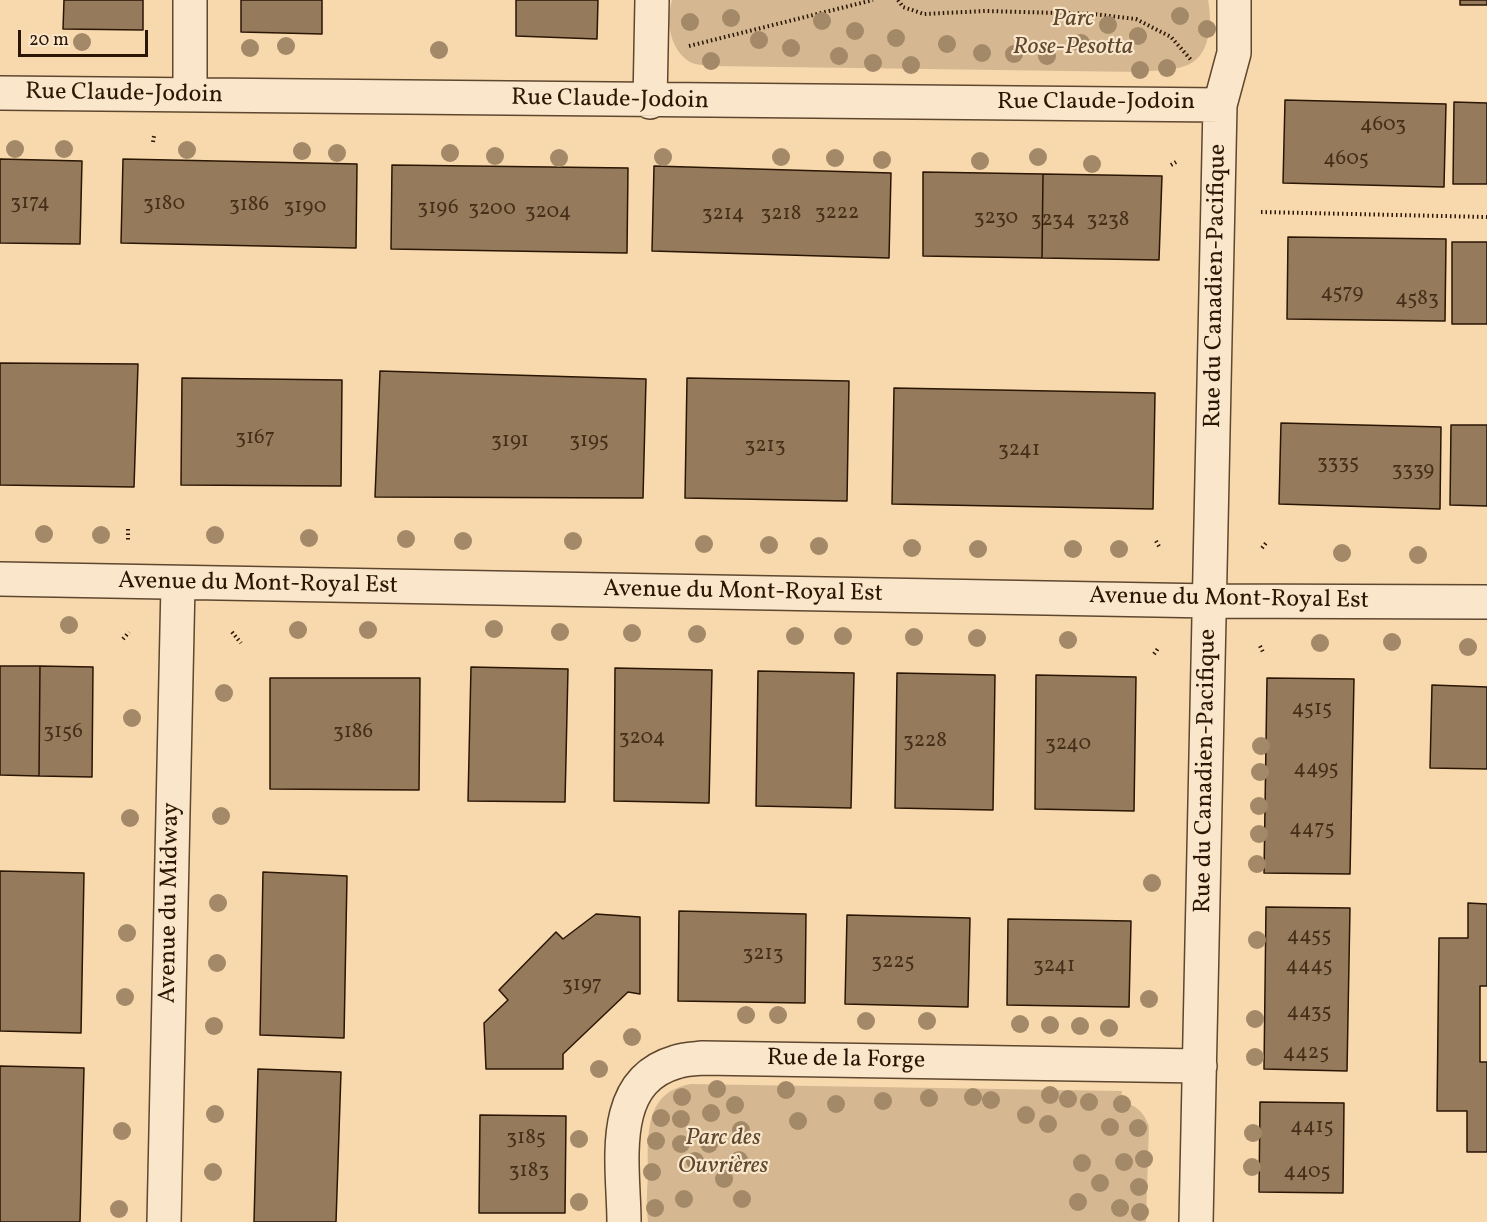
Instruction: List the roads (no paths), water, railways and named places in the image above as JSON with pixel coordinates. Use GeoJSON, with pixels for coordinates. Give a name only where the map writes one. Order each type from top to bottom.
{"type":"FeatureCollection","features":[{"type":"Feature","properties":{"kind":"street"},"geometry":{"type":"LineString","coordinates":[[190,0],[190,94]]}},
{"type":"Feature","properties":{"kind":"street"},"geometry":{"type":"LineString","coordinates":[[650,102],[652,0]]}},
{"type":"Feature","properties":{"kind":"street","name":"Rue du Canadien-Pacifique"},"geometry":{"type":"LineString","coordinates":[[1196,1222],[1220,105],[1234,53],[1234,0]]}},
{"type":"Feature","properties":{"kind":"street","name":"Rue Claude-Jodoin"},"geometry":{"type":"LineString","coordinates":[[0,93],[650,102],[1220,105]]}},
{"type":"Feature","properties":{"kind":"street","name":"Avenue du Mont-Royal Est"},"geometry":{"type":"LineString","coordinates":[[0,579],[1211,601],[1487,602]]}},
{"type":"Feature","properties":{"kind":"street","name":"Avenue du Midway"},"geometry":{"type":"LineString","coordinates":[[164,1222],[177,584]]}},
{"type":"Feature","properties":{"kind":"street","name":"Rue de la Forge"},"geometry":{"type":"LineString","coordinates":[[624,1222],[623,1119],[633,1093],[650,1077],[675,1062],[703,1058],[1200,1066]]}},
{"type":"Feature","properties":{"kind":"park label","name":"Parc Rose-Pesotta"},"geometry":{"type":"Point","coordinates":[1073,35]}},
{"type":"Feature","properties":{"kind":"park label","name":"Parc des Ouvrières"},"geometry":{"type":"Point","coordinates":[723,1154]}}]}
